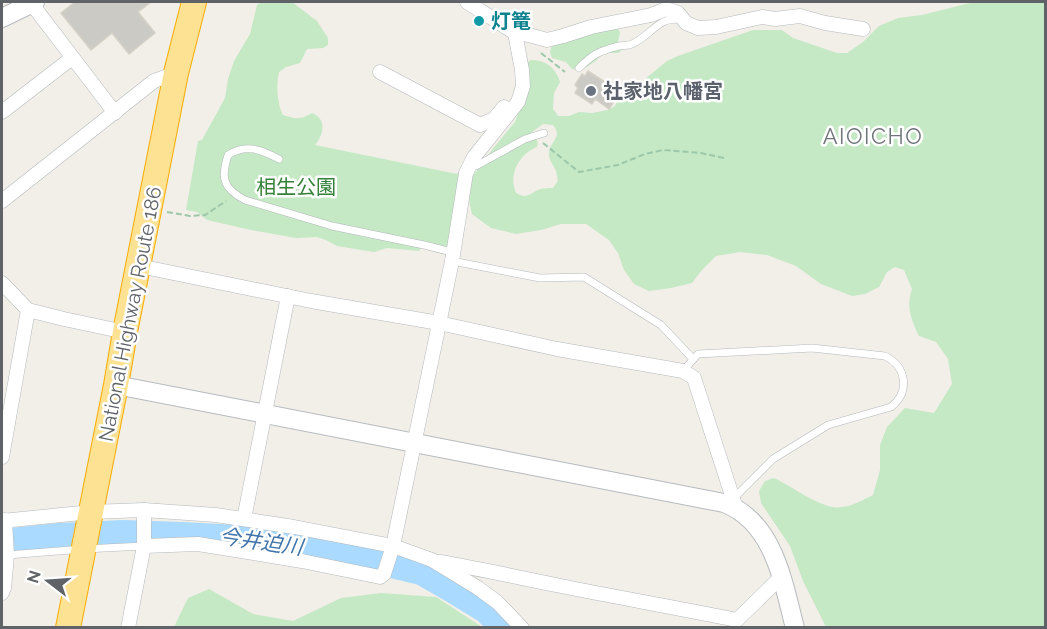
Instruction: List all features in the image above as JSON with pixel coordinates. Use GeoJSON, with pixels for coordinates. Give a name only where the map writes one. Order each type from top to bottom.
{"type":"FeatureCollection","features":[{"type":"Feature","properties":{"kind":"highway","name":"National Highway Route 186"},"geometry":{"type":"LineString","coordinates":[[68,627],[176,73],[194,2]]}},
{"type":"Feature","properties":{"kind":"street"},"geometry":{"type":"LineString","coordinates":[[2,18],[33,2],[115,113]]}},
{"type":"Feature","properties":{"kind":"street"},"geometry":{"type":"LineString","coordinates":[[467,2],[515,33],[548,40],[591,27],[651,15],[666,9],[678,13],[686,22],[698,28],[716,27],[762,17],[775,19],[800,16],[825,23],[863,29]]}},
{"type":"Feature","properties":{"kind":"street"},"geometry":{"type":"LineString","coordinates":[[144,544],[198,544],[302,561],[380,577],[384,574],[392,550],[439,323],[466,172],[474,158],[518,102],[522,86],[522,70],[515,33]]}},
{"type":"Feature","properties":{"kind":"street"},"geometry":{"type":"LineString","coordinates":[[2,112],[72,57]]}},
{"type":"Feature","properties":{"kind":"street"},"geometry":{"type":"LineString","coordinates":[[380,72],[480,125],[494,119],[498,114],[512,95],[522,70]]}},
{"type":"Feature","properties":{"kind":"street"},"geometry":{"type":"LineString","coordinates":[[2,201],[154,81],[176,73]]}},
{"type":"Feature","properties":{"kind":"street"},"geometry":{"type":"LineString","coordinates":[[139,266],[439,323],[557,349],[683,371],[693,378],[734,503],[766,539],[772,552],[795,627]]}},
{"type":"Feature","properties":{"kind":"street"},"geometry":{"type":"LineString","coordinates":[[2,284],[28,310],[126,332]]}},
{"type":"Feature","properties":{"kind":"street"},"geometry":{"type":"LineString","coordinates":[[244,519],[288,296]]}},
{"type":"Feature","properties":{"kind":"street"},"geometry":{"type":"LineString","coordinates":[[2,457],[28,310]]}},
{"type":"Feature","properties":{"kind":"street"},"geometry":{"type":"LineString","coordinates":[[116,385],[724,503],[734,503]]}},
{"type":"Feature","properties":{"kind":"street"},"geometry":{"type":"LineString","coordinates":[[2,593],[5,554],[4,522],[87,532],[144,515],[216,515],[329,533],[432,560],[500,572],[734,624],[781,577]]}},
{"type":"Feature","properties":{"kind":"street"},"geometry":{"type":"LineString","coordinates":[[128,627],[144,544],[144,515]]}},
{"type":"Feature","properties":{"kind":"street"},"geometry":{"type":"LineString","coordinates":[[432,560],[497,602],[522,627]]}},
{"type":"Feature","properties":{"kind":"lane"},"geometry":{"type":"LineString","coordinates":[[579,69],[589,58],[601,51],[630,45],[662,22],[683,19]]}},
{"type":"Feature","properties":{"kind":"lane"},"geometry":{"type":"LineString","coordinates":[[469,166],[476,166],[525,139],[544,133]]}},
{"type":"Feature","properties":{"kind":"lane"},"geometry":{"type":"LineString","coordinates":[[279,159],[244,148],[236,150],[228,155],[223,175],[225,182],[235,195],[245,200],[332,226],[424,245],[452,256],[540,278],[584,277],[661,325],[693,359]]}},
{"type":"Feature","properties":{"kind":"lane"},"geometry":{"type":"LineString","coordinates":[[683,371],[698,354],[812,348],[885,356],[892,360],[902,372],[904,384],[902,393],[891,407],[828,425],[773,459],[734,503]]}},
{"type":"Feature","properties":{"kind":"lane"},"geometry":{"type":"LineString","coordinates":[[5,554],[87,532],[144,544]]}},
{"type":"Feature","properties":{"kind":"path"},"geometry":{"type":"LineString","coordinates":[[544,133],[541,142],[579,172],[618,165],[645,154],[663,150],[700,153],[724,158]]}},
{"type":"Feature","properties":{"kind":"path"},"geometry":{"type":"LineString","coordinates":[[162,211],[190,216],[205,215],[235,195]]}},
{"type":"Feature","properties":{"kind":"green space","name":"相生公園"},"geometry":{"type":"Polygon","coordinates":[[[261,2],[292,2],[317,21],[328,38],[328,45],[323,48],[307,49],[300,63],[286,67],[279,72],[278,77],[278,100],[283,115],[298,118],[312,113],[320,119],[322,132],[315,145],[457,174],[459,172],[446,255],[421,248],[419,251],[387,248],[374,252],[337,246],[317,237],[296,238],[207,220],[197,212],[186,210],[198,141],[202,140],[225,98],[234,61],[250,34],[257,5],[261,2]]]}},
{"type":"Feature","properties":{"kind":"green space"},"geometry":{"type":"Polygon","coordinates":[[[974,2],[1045,2],[1045,627],[826,627],[803,581],[790,546],[761,503],[759,491],[765,481],[774,478],[817,502],[834,507],[850,505],[873,495],[880,470],[880,445],[887,427],[905,408],[934,413],[952,384],[948,359],[936,342],[919,336],[910,313],[912,289],[904,270],[895,267],[887,272],[879,287],[865,294],[852,296],[821,284],[796,266],[767,255],[740,252],[716,256],[692,283],[649,291],[634,284],[609,240],[586,224],[561,224],[516,234],[491,228],[472,214],[469,200],[472,177],[515,122],[527,89],[527,66],[531,60],[546,63],[556,73],[560,82],[554,93],[553,109],[558,116],[569,116],[579,112],[592,113],[608,110],[615,106],[620,95],[667,61],[753,30],[782,30],[793,38],[837,53],[847,53],[863,42],[879,26],[898,18],[922,15],[974,2]],[[543,124],[532,132],[531,134],[537,141],[537,147],[520,160],[514,172],[516,193],[529,195],[540,189],[553,188],[558,181],[549,155],[557,136],[553,125],[543,124]]]}},
{"type":"Feature","properties":{"kind":"green space"},"geometry":{"type":"Polygon","coordinates":[[[613,26],[620,32],[618,42],[622,48],[618,53],[611,53],[606,47],[602,47],[599,49],[600,55],[597,60],[582,70],[572,69],[566,62],[552,58],[550,52],[552,45],[613,26]]]}},
{"type":"Feature","properties":{"kind":"green space"},"geometry":{"type":"Polygon","coordinates":[[[209,589],[253,614],[293,621],[341,598],[381,593],[436,597],[482,627],[174,627],[188,598],[209,589]]]}},
{"type":"Feature","properties":{"kind":"building"},"geometry":{"type":"Polygon","coordinates":[[[75,2],[151,2],[138,12],[155,33],[129,54],[112,33],[91,50],[61,13],[75,2]]]}},
{"type":"Feature","properties":{"kind":"building","name":"社家地八幡宮"},"geometry":{"type":"Polygon","coordinates":[[[588,71],[608,84],[604,89],[616,98],[609,109],[595,99],[592,104],[575,93],[578,88],[575,85],[582,74],[585,76],[588,71]]]}},
{"type":"Feature","properties":{"kind":"waterway","name":"今井迫川"},"geometry":{"type":"LineString","coordinates":[[2,541],[123,532],[238,537],[324,550],[421,573],[485,611],[502,628]]}},
{"type":"Feature","properties":{"kind":"place","name":"灯篭"},"geometry":{"type":"Point","coordinates":[479,21]}},
{"type":"Feature","properties":{"kind":"place","name":"社家地八幡宮"},"geometry":{"type":"Point","coordinates":[591,91]}},
{"type":"Feature","properties":{"kind":"district","name":"AIOICHO"},"geometry":{"type":"Point","coordinates":[873,136]}}]}
